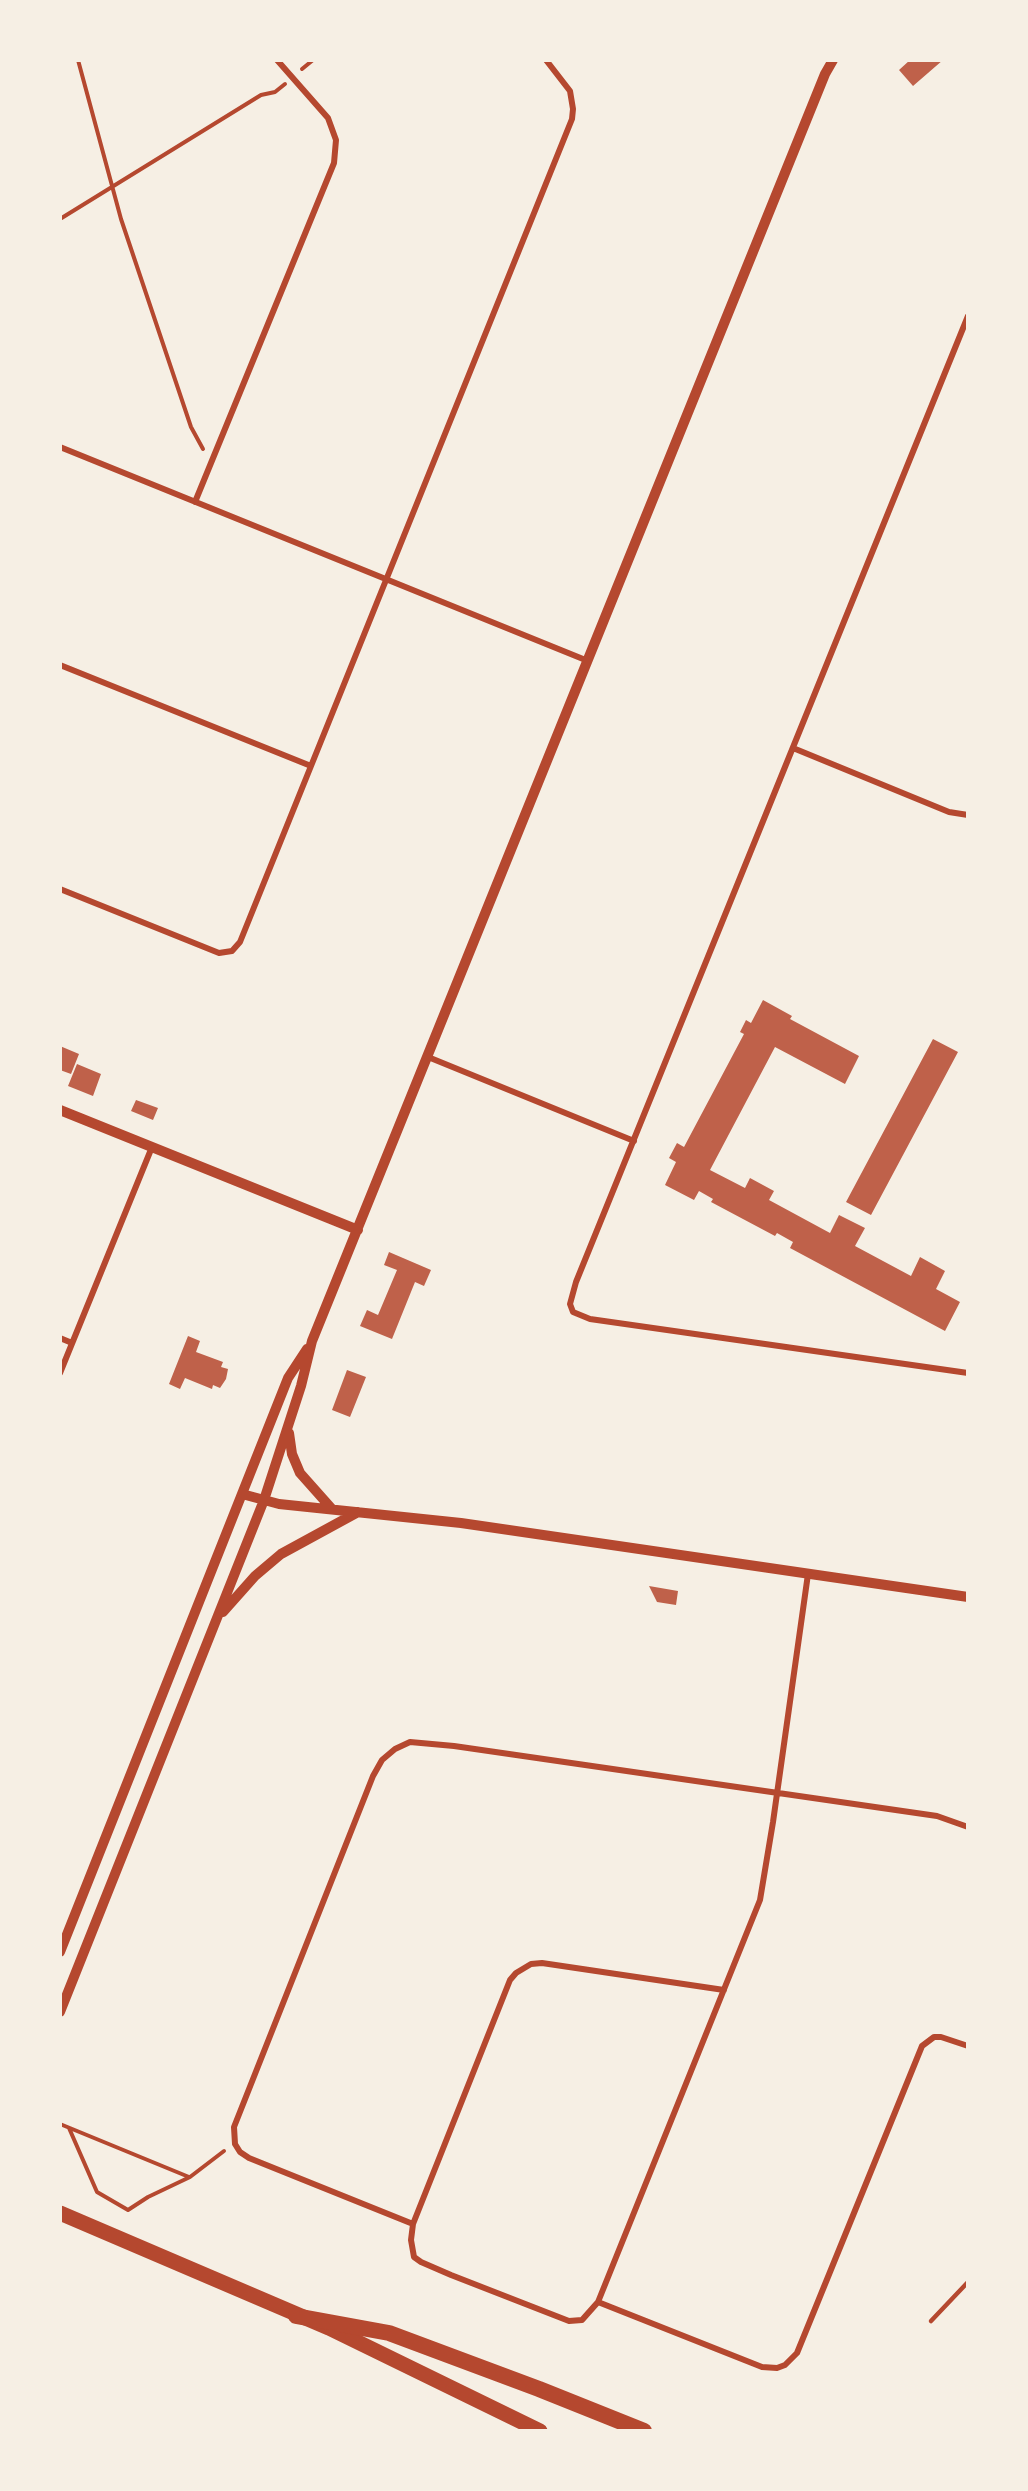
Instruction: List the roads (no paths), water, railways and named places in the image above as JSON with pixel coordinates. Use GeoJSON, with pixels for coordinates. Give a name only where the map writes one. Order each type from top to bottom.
{"type":"FeatureCollection","features":[{"type":"Feature","properties":{"kind":"highway"},"geometry":{"type":"LineString","coordinates":[[60,2213],[296,2316],[329,2328],[540,2431]]}},
{"type":"Feature","properties":{"kind":"highway"},"geometry":{"type":"LineString","coordinates":[[296,2316],[389,2333],[539,2388],[644,2431]]}},
{"type":"Feature","properties":{"kind":"street"},"geometry":{"type":"LineString","coordinates":[[195,502],[334,163],[336,140],[333,128],[320,109],[278,60]]}},
{"type":"Feature","properties":{"kind":"street"},"geometry":{"type":"LineString","coordinates":[[60,889],[219,953],[232,951],[240,942],[572,119],[570,91],[546,60]]}},
{"type":"Feature","properties":{"kind":"street"},"geometry":{"type":"LineString","coordinates":[[60,2012],[264,1500],[290,1421],[312,1341],[825,74],[833,60]]}},
{"type":"Feature","properties":{"kind":"street"},"geometry":{"type":"LineString","coordinates":[[968,316],[576,1282],[570,1304],[573,1312],[590,1319],[968,1373]]}},
{"type":"Feature","properties":{"kind":"street"},"geometry":{"type":"LineString","coordinates":[[60,447],[589,661]]}},
{"type":"Feature","properties":{"kind":"street"},"geometry":{"type":"LineString","coordinates":[[60,665],[310,766]]}},
{"type":"Feature","properties":{"kind":"street"},"geometry":{"type":"LineString","coordinates":[[793,748],[949,812],[968,815]]}},
{"type":"Feature","properties":{"kind":"street"},"geometry":{"type":"LineString","coordinates":[[428,1057],[634,1141]]}},
{"type":"Feature","properties":{"kind":"street"},"geometry":{"type":"LineString","coordinates":[[60,1110],[358,1230]]}},
{"type":"Feature","properties":{"kind":"street"},"geometry":{"type":"LineString","coordinates":[[60,1373],[152,1147]]}},
{"type":"Feature","properties":{"kind":"street"},"geometry":{"type":"LineString","coordinates":[[60,1338],[72,1343]]}},
{"type":"Feature","properties":{"kind":"street"},"geometry":{"type":"LineString","coordinates":[[60,1952],[288,1378],[312,1341]]}},
{"type":"Feature","properties":{"kind":"street"},"geometry":{"type":"LineString","coordinates":[[290,1421],[289,1443],[295,1462],[306,1481],[332,1509]]}},
{"type":"Feature","properties":{"kind":"street"},"geometry":{"type":"LineString","coordinates":[[242,1494],[279,1504],[461,1523],[968,1598]]}},
{"type":"Feature","properties":{"kind":"street"},"geometry":{"type":"LineString","coordinates":[[216,1622],[238,1593],[267,1565],[304,1540],[359,1512]]}},
{"type":"Feature","properties":{"kind":"street"},"geometry":{"type":"LineString","coordinates":[[724,1990],[542,1963],[531,1964],[516,1973],[510,1980],[413,2224],[411,2240],[414,2257],[441,2271],[569,2321],[582,2320],[598,2302],[724,1990],[759,1900],[808,1574]]}},
{"type":"Feature","properties":{"kind":"street"},"geometry":{"type":"LineString","coordinates":[[413,2224],[249,2158],[240,2152],[235,2144],[234,2127],[373,1776],[382,1760],[394,1749],[410,1742],[423,1742],[777,1792],[820,1801],[937,1816],[968,1827]]}},
{"type":"Feature","properties":{"kind":"street"},"geometry":{"type":"LineString","coordinates":[[598,2302],[762,2367],[777,2368],[785,2365],[796,2353],[922,2046],[934,2037],[968,2046]]}},
{"type":"Feature","properties":{"kind":"lane"},"geometry":{"type":"LineString","coordinates":[[931,2321],[968,2282]]}}]}
